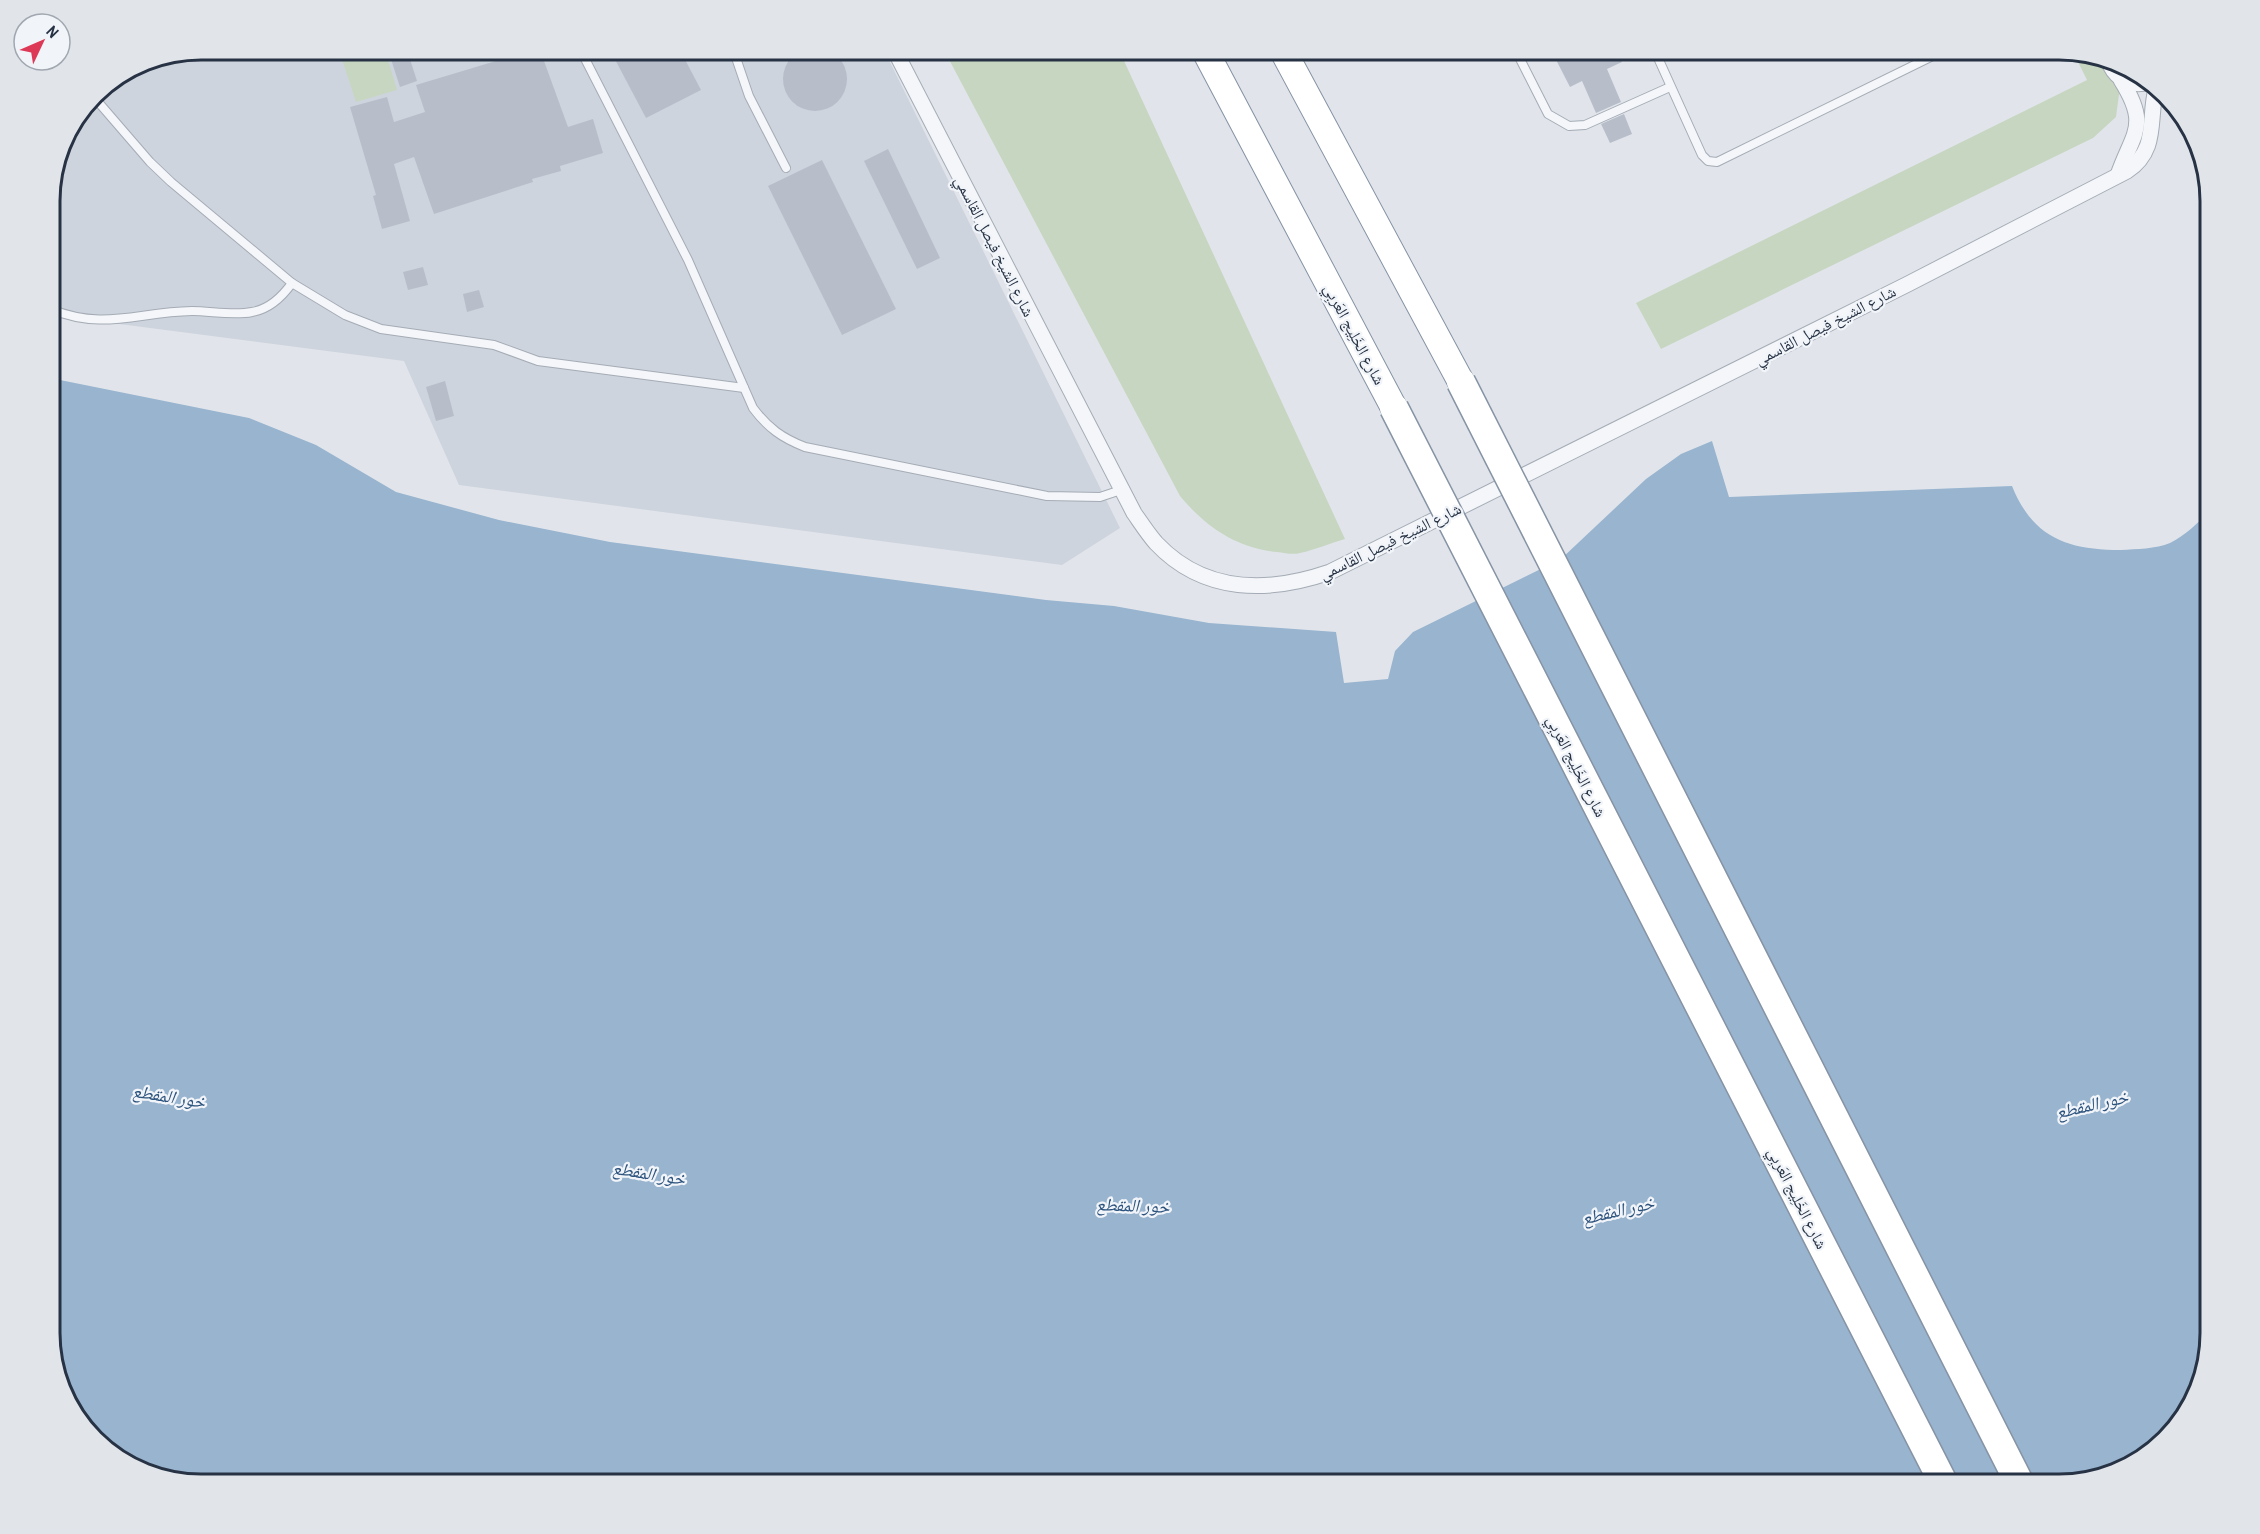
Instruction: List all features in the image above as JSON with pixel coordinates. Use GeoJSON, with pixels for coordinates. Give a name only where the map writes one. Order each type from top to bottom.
{"type":"FeatureCollection","features":[{"type":"Feature","properties":{"kind":"highway","name":"شارع الخَلِيج العَربِي"},"geometry":{"type":"LineString","coordinates":[[1209,60],[1394,408],[1938,1474]]}},
{"type":"Feature","properties":{"kind":"highway"},"geometry":{"type":"LineString","coordinates":[[1287,60],[1461,382],[2014,1474]]}},
{"type":"Feature","properties":{"kind":"highway"},"geometry":{"type":"LineString","coordinates":[[1293,60],[1304,91]]}},
{"type":"Feature","properties":{"kind":"street","name":"شارع الشيخ فيصل القاسمي"},"geometry":{"type":"LineString","coordinates":[[899,60],[1134,513],[1157,544],[1188,568],[1223,582],[1262,588],[1300,583],[1341,567],[1908,284],[2118,175],[2135,164],[2146,147],[2153,128],[2155,98]]}},
{"type":"Feature","properties":{"kind":"street"},"geometry":{"type":"LineString","coordinates":[[2116,73],[2135,110],[2137,130],[2118,175]]}},
{"type":"Feature","properties":{"kind":"street"},"geometry":{"type":"LineString","coordinates":[[2121,80],[2138,85]]}},
{"type":"Feature","properties":{"kind":"lane"},"geometry":{"type":"LineString","coordinates":[[585,60],[688,260],[753,408],[767,426],[784,439],[805,447],[1047,496],[1100,497],[1121,490]]}},
{"type":"Feature","properties":{"kind":"lane"},"geometry":{"type":"LineString","coordinates":[[737,60],[750,96],[786,168]]}},
{"type":"Feature","properties":{"kind":"lane"},"geometry":{"type":"LineString","coordinates":[[1520,60],[1548,114],[1569,126],[1585,125],[1670,87]]}},
{"type":"Feature","properties":{"kind":"lane"},"geometry":{"type":"LineString","coordinates":[[1658,60],[1701,155],[1708,161],[1716,162],[1926,60]]}},
{"type":"Feature","properties":{"kind":"lane"},"geometry":{"type":"LineString","coordinates":[[99,103],[150,162],[171,182],[292,283],[345,315],[381,329],[471,340],[538,361],[744,388]]}},
{"type":"Feature","properties":{"kind":"lane"},"geometry":{"type":"LineString","coordinates":[[60,313],[96,322],[167,312],[253,312],[269,306],[282,296],[292,283]]}},
{"type":"Feature","properties":{"kind":"shaded area"},"geometry":{"type":"Polygon","coordinates":[[[889,60],[1120,528],[1062,565],[459,485],[404,361],[60,316],[61,183],[71,147],[89,115],[115,89],[131,79],[147,71],[183,61],[889,60]]]}},
{"type":"Feature","properties":{"kind":"green space"},"geometry":{"type":"Polygon","coordinates":[[[342,60],[388,60],[397,90],[356,102],[342,60]]]}},
{"type":"Feature","properties":{"kind":"green space"},"geometry":{"type":"Polygon","coordinates":[[[949,60],[1124,60],[1345,539],[1297,554],[1262,550],[1235,541],[1223,534],[1200,517],[1180,496],[949,60]]]}},
{"type":"Feature","properties":{"kind":"green space"},"geometry":{"type":"Polygon","coordinates":[[[2078,62],[2112,71],[2120,87],[2116,117],[2093,138],[1661,349],[1636,303],[2087,80],[2078,62]]]}},
{"type":"Feature","properties":{"kind":"water","name":"خور المقطع"},"geometry":{"type":"Polygon","coordinates":[[[60,380],[249,418],[316,445],[396,492],[499,520],[610,542],[1046,600],[1114,606],[1209,623],[1336,632],[1344,683],[1388,679],[1395,651],[1413,632],[1561,559],[1646,479],[1681,454],[1712,441],[1729,497],[2012,486],[2030,518],[2054,538],[2069,543],[2102,549],[2152,548],[2170,543],[2200,521],[2200,1342],[2192,1378],[2176,1411],[2152,1439],[2113,1463],[2077,1473],[2059,1474],[201,1474],[183,1473],[156,1466],[115,1445],[89,1419],[71,1387],[60,1342],[60,380]]]}},
{"type":"Feature","properties":{"kind":"building"},"geometry":{"type":"Polygon","coordinates":[[[391,60],[410,60],[417,81],[400,87],[391,60]]]}},
{"type":"Feature","properties":{"kind":"building"},"geometry":{"type":"Polygon","coordinates":[[[499,60],[544,60],[568,127],[593,119],[603,153],[560,166],[561,171],[532,179],[533,182],[434,214],[414,157],[394,164],[410,221],[382,229],[373,196],[376,195],[350,107],[387,97],[394,122],[425,112],[416,85],[499,60]]]}},
{"type":"Feature","properties":{"kind":"building"},"geometry":{"type":"Polygon","coordinates":[[[615,60],[685,60],[701,90],[646,118],[615,60]]]}},
{"type":"Feature","properties":{"kind":"building"},"geometry":{"type":"Polygon","coordinates":[[[789,60],[841,60],[846,73],[845,91],[842,97],[827,109],[815,111],[803,109],[792,102],[785,91],[783,79],[789,60]]]}},
{"type":"Feature","properties":{"kind":"building"},"geometry":{"type":"Polygon","coordinates":[[[1556,60],[1621,60],[1622,62],[1607,69],[1621,102],[1596,113],[1582,81],[1570,87],[1556,60]]]}},
{"type":"Feature","properties":{"kind":"building"},"geometry":{"type":"Polygon","coordinates":[[[1624,114],[1632,134],[1610,143],[1601,124],[1624,114]]]}},
{"type":"Feature","properties":{"kind":"building"},"geometry":{"type":"Polygon","coordinates":[[[888,149],[940,258],[917,269],[864,161],[888,149]]]}},
{"type":"Feature","properties":{"kind":"building"},"geometry":{"type":"Polygon","coordinates":[[[822,160],[896,309],[842,335],[768,186],[822,160]]]}},
{"type":"Feature","properties":{"kind":"building"},"geometry":{"type":"Polygon","coordinates":[[[423,267],[428,285],[408,290],[403,272],[423,267]]]}},
{"type":"Feature","properties":{"kind":"building"},"geometry":{"type":"Polygon","coordinates":[[[479,290],[484,307],[467,312],[463,294],[479,290]]]}},
{"type":"Feature","properties":{"kind":"building"},"geometry":{"type":"Polygon","coordinates":[[[445,381],[454,416],[436,421],[426,387],[445,381]]]}}]}
